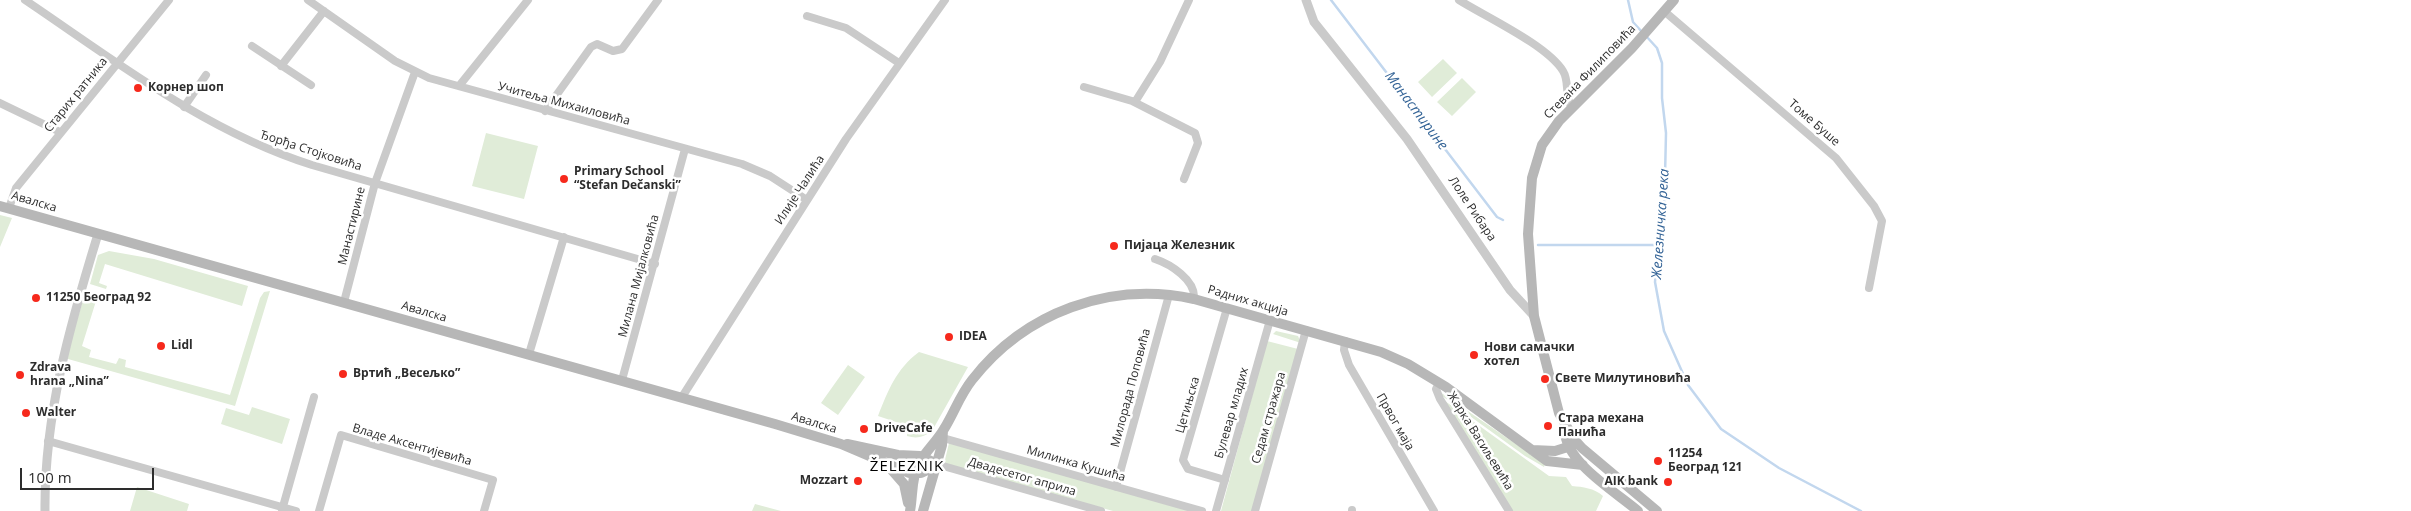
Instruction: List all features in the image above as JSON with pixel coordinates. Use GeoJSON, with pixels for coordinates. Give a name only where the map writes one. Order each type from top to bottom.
{"type":"FeatureCollection","features":[{"type":"Feature","properties":{"kind":"main road","name":"Стевана Филиповића"},"geometry":{"type":"LineString","coordinates":[[1534,316],[1528,234],[1532,178],[1542,145],[1555,126],[1632,48],[1674,0]]}},
{"type":"Feature","properties":{"kind":"main road","name":"Авалска"},"geometry":{"type":"LineString","coordinates":[[4,207],[622,380],[841,444],[915,474]]}},
{"type":"Feature","properties":{"kind":"main road","name":"Радних акција"},"geometry":{"type":"LineString","coordinates":[[909,511],[915,474],[923,457],[943,434],[971,380],[996,352],[1027,328],[1064,309],[1126,294],[1168,295],[1194,299],[1345,341],[1397,359],[1439,383],[1547,461],[1580,462]]}},
{"type":"Feature","properties":{"kind":"main road","name":"Лоле Рибара"},"geometry":{"type":"LineString","coordinates":[[1534,316],[1557,408],[1565,425],[1581,446],[1657,511]]}},
{"type":"Feature","properties":{"kind":"main road","name":"Лоле Рибара"},"geometry":{"type":"LineString","coordinates":[[1564,444],[1565,425]]}},
{"type":"Feature","properties":{"kind":"main road","name":"Радних акција"},"geometry":{"type":"LineString","coordinates":[[923,511],[943,434]]}},
{"type":"Feature","properties":{"kind":"main road","name":"Авалска"},"geometry":{"type":"LineString","coordinates":[[841,444],[863,446],[898,455],[923,457]]}},
{"type":"Feature","properties":{"kind":"main road"},"geometry":{"type":"LineString","coordinates":[[1564,444],[1580,462],[1638,511]]}},
{"type":"Feature","properties":{"kind":"main road"},"geometry":{"type":"LineString","coordinates":[[1531,450],[1550,452],[1564,444],[1581,446],[1580,462]]}},
{"type":"Feature","properties":{"kind":"main road"},"geometry":{"type":"LineString","coordinates":[[915,474],[930,471],[936,465],[923,457]]}},
{"type":"Feature","properties":{"kind":"main road"},"geometry":{"type":"LineString","coordinates":[[881,461],[898,475],[904,484],[909,511]]}},
{"type":"Feature","properties":{"kind":"street","name":"Ђорђа Стојковића"},"geometry":{"type":"LineString","coordinates":[[25,0],[184,107],[234,135],[270,150],[375,183],[655,264]]}},
{"type":"Feature","properties":{"kind":"street","name":"Старих ратника"},"geometry":{"type":"LineString","coordinates":[[4,207],[16,188],[60,132],[169,0]]}},
{"type":"Feature","properties":{"kind":"street","name":"Учитеља Михаиловића"},"geometry":{"type":"LineString","coordinates":[[308,0],[415,72],[545,112],[759,170],[807,200]]}},
{"type":"Feature","properties":{"kind":"street"},"geometry":{"type":"LineString","coordinates":[[459,86],[528,0]]}},
{"type":"Feature","properties":{"kind":"street"},"geometry":{"type":"LineString","coordinates":[[545,112],[591,47],[596,44],[613,51],[622,49],[658,0]]}},
{"type":"Feature","properties":{"kind":"street","name":"Илије Чалића"},"geometry":{"type":"LineString","coordinates":[[682,398],[807,200],[899,63],[945,0]]}},
{"type":"Feature","properties":{"kind":"street"},"geometry":{"type":"LineString","coordinates":[[1135,102],[1160,62],[1188,0]]}},
{"type":"Feature","properties":{"kind":"street","name":"Лоле Рибара"},"geometry":{"type":"LineString","coordinates":[[1306,0],[1314,22],[1408,139],[1510,290],[1534,316]]}},
{"type":"Feature","properties":{"kind":"street"},"geometry":{"type":"LineString","coordinates":[[1459,0],[1517,34],[1558,64],[1565,75],[1567,98],[1572,108]]}},
{"type":"Feature","properties":{"kind":"street"},"geometry":{"type":"LineString","coordinates":[[281,66],[324,11]]}},
{"type":"Feature","properties":{"kind":"street","name":"Томе Буше"},"geometry":{"type":"LineString","coordinates":[[1664,11],[1836,158],[1874,206],[1882,221],[1869,288]]}},
{"type":"Feature","properties":{"kind":"street"},"geometry":{"type":"LineString","coordinates":[[807,16],[846,28],[899,63]]}},
{"type":"Feature","properties":{"kind":"street"},"geometry":{"type":"LineString","coordinates":[[252,46],[312,85]]}},
{"type":"Feature","properties":{"kind":"street","name":"Манастирине"},"geometry":{"type":"LineString","coordinates":[[344,302],[375,183],[415,72]]}},
{"type":"Feature","properties":{"kind":"street"},"geometry":{"type":"LineString","coordinates":[[184,107],[206,75]]}},
{"type":"Feature","properties":{"kind":"street"},"geometry":{"type":"LineString","coordinates":[[1084,87],[1135,102],[1196,135],[1198,143],[1184,178]]}},
{"type":"Feature","properties":{"kind":"street"},"geometry":{"type":"LineString","coordinates":[[0,103],[60,132]]}},
{"type":"Feature","properties":{"kind":"street","name":"Милана Мијалковића"},"geometry":{"type":"LineString","coordinates":[[622,380],[685,149]]}},
{"type":"Feature","properties":{"kind":"street"},"geometry":{"type":"LineString","coordinates":[[45,511],[48,441],[56,383],[98,234]]}},
{"type":"Feature","properties":{"kind":"street"},"geometry":{"type":"LineString","coordinates":[[529,354],[564,237]]}},
{"type":"Feature","properties":{"kind":"street"},"geometry":{"type":"LineString","coordinates":[[1155,259],[1170,265],[1185,279],[1194,291],[1194,299]]}},
{"type":"Feature","properties":{"kind":"street","name":"Милорада Поповића"},"geometry":{"type":"LineString","coordinates":[[1116,487],[1168,295]]}},
{"type":"Feature","properties":{"kind":"street","name":"Цетињска"},"geometry":{"type":"LineString","coordinates":[[1225,480],[1188,468],[1184,460],[1227,308]]}},
{"type":"Feature","properties":{"kind":"street","name":"Булевар младих"},"geometry":{"type":"LineString","coordinates":[[1216,511],[1270,320]]}},
{"type":"Feature","properties":{"kind":"street","name":"Седам стражара"},"geometry":{"type":"LineString","coordinates":[[1254,511],[1306,330]]}},
{"type":"Feature","properties":{"kind":"street","name":"Првог маја"},"geometry":{"type":"LineString","coordinates":[[1345,341],[1345,355],[1349,366],[1434,511]]}},
{"type":"Feature","properties":{"kind":"street","name":"Жарка Васиљевића"},"geometry":{"type":"LineString","coordinates":[[1439,383],[1436,389],[1440,400],[1509,511]]}},
{"type":"Feature","properties":{"kind":"street"},"geometry":{"type":"LineString","coordinates":[[282,509],[314,397]]}},
{"type":"Feature","properties":{"kind":"street","name":"Милинка Кушића"},"geometry":{"type":"LineString","coordinates":[[943,434],[1116,487],[1202,511]]}},
{"type":"Feature","properties":{"kind":"street","name":"Владе Аксентијевића"},"geometry":{"type":"LineString","coordinates":[[318,511],[341,436],[494,480],[484,511]]}},
{"type":"Feature","properties":{"kind":"street"},"geometry":{"type":"LineString","coordinates":[[48,441],[282,509],[296,511]]}},
{"type":"Feature","properties":{"kind":"street","name":"Двадесетог априла"},"geometry":{"type":"LineString","coordinates":[[936,465],[1102,511]]}},
{"type":"Feature","properties":{"kind":"green space"},"geometry":{"type":"Polygon","coordinates":[[[1443,59],[1457,73],[1432,97],[1418,82],[1443,59]]]}},
{"type":"Feature","properties":{"kind":"green space"},"geometry":{"type":"Polygon","coordinates":[[[1462,78],[1476,92],[1452,116],[1437,102],[1462,78]]]}},
{"type":"Feature","properties":{"kind":"green space"},"geometry":{"type":"Polygon","coordinates":[[[486,133],[538,146],[524,199],[472,186],[486,133]]]}},
{"type":"Feature","properties":{"kind":"green space"},"geometry":{"type":"Polygon","coordinates":[[[0,215],[12,218],[0,247],[0,215]]]}},
{"type":"Feature","properties":{"kind":"green space"},"geometry":{"type":"Polygon","coordinates":[[[109,251],[154,259],[248,286],[242,306],[105,264],[99,283],[107,286],[106,289],[90,284],[98,255],[109,251]]]}},
{"type":"Feature","properties":{"kind":"green space"},"geometry":{"type":"Polygon","coordinates":[[[270,291],[235,406],[68,359],[67,354],[84,297],[96,301],[82,346],[91,350],[89,357],[116,364],[119,358],[126,360],[125,367],[230,395],[260,298],[264,292],[270,291]]]}},
{"type":"Feature","properties":{"kind":"green space"},"geometry":{"type":"Polygon","coordinates":[[[1276,331],[1298,336],[1301,343],[1273,334],[1276,331]]]}},
{"type":"Feature","properties":{"kind":"green space"},"geometry":{"type":"Polygon","coordinates":[[[1267,341],[1298,349],[1252,511],[1221,511],[1267,341]]]}},
{"type":"Feature","properties":{"kind":"green space"},"geometry":{"type":"Polygon","coordinates":[[[919,352],[968,367],[932,431],[923,436],[914,437],[907,436],[908,426],[878,416],[889,389],[899,373],[919,352]]]}},
{"type":"Feature","properties":{"kind":"green space"},"geometry":{"type":"Polygon","coordinates":[[[848,365],[865,377],[838,415],[821,403],[848,365]]]}},
{"type":"Feature","properties":{"kind":"green space"},"geometry":{"type":"Polygon","coordinates":[[[1440,392],[1545,464],[1544,467],[1525,456],[1438,393],[1440,392]]]}},
{"type":"Feature","properties":{"kind":"green space"},"geometry":{"type":"Polygon","coordinates":[[[1438,396],[1549,476],[1566,477],[1572,486],[1588,488],[1600,493],[1603,496],[1596,511],[1509,511],[1438,396]]]}},
{"type":"Feature","properties":{"kind":"green space"},"geometry":{"type":"Polygon","coordinates":[[[252,407],[290,419],[282,444],[221,424],[226,408],[249,415],[252,407]]]}},
{"type":"Feature","properties":{"kind":"green space"},"geometry":{"type":"Polygon","coordinates":[[[949,443],[1191,511],[1113,511],[944,464],[949,443]]]}},
{"type":"Feature","properties":{"kind":"green space"},"geometry":{"type":"Polygon","coordinates":[[[137,487],[189,504],[187,511],[130,511],[137,487]]]}},
{"type":"Feature","properties":{"kind":"green space"},"geometry":{"type":"Polygon","coordinates":[[[755,504],[781,511],[752,511],[755,504]]]}},
{"type":"Feature","properties":{"kind":"waterway","name":"Манастирине"},"geometry":{"type":"LineString","coordinates":[[1331,0],[1497,217],[1503,220]]}},
{"type":"Feature","properties":{"kind":"waterway","name":"Железничка река"},"geometry":{"type":"LineString","coordinates":[[1628,0],[1633,22],[1642,32]]}},
{"type":"Feature","properties":{"kind":"waterway","name":"Железничка река"},"geometry":{"type":"LineString","coordinates":[[1646,36],[1657,48],[1662,63],[1662,98],[1666,133],[1664,220],[1658,245],[1655,282],[1664,331],[1688,385],[1721,429],[1779,468],[1861,511]]}},
{"type":"Feature","properties":{"kind":"waterway","name":"Манастирине"},"geometry":{"type":"LineString","coordinates":[[1538,245],[1658,245]]}},
{"type":"Feature","properties":{"kind":"place","name":"Корнер шоп"},"geometry":{"type":"Point","coordinates":[138,88]}},
{"type":"Feature","properties":{"kind":"place","name":"Primary School “Stefan Dečanski”"},"geometry":{"type":"Point","coordinates":[564,179]}},
{"type":"Feature","properties":{"kind":"place","name":"Пијаца Железник"},"geometry":{"type":"Point","coordinates":[1114,246]}},
{"type":"Feature","properties":{"kind":"place","name":"11250 Београд 92"},"geometry":{"type":"Point","coordinates":[36,298]}},
{"type":"Feature","properties":{"kind":"place","name":"IDEA"},"geometry":{"type":"Point","coordinates":[949,337]}},
{"type":"Feature","properties":{"kind":"place","name":"Lidl"},"geometry":{"type":"Point","coordinates":[161,346]}},
{"type":"Feature","properties":{"kind":"place","name":"Нови самачки хотел"},"geometry":{"type":"Point","coordinates":[1474,355]}},
{"type":"Feature","properties":{"kind":"place","name":"Вртић „Весељко”"},"geometry":{"type":"Point","coordinates":[343,374]}},
{"type":"Feature","properties":{"kind":"place","name":"Zdrava hrana „Nina”"},"geometry":{"type":"Point","coordinates":[20,375]}},
{"type":"Feature","properties":{"kind":"place","name":"Свете Милутиновића"},"geometry":{"type":"Point","coordinates":[1545,379]}},
{"type":"Feature","properties":{"kind":"place","name":"Walter"},"geometry":{"type":"Point","coordinates":[26,413]}},
{"type":"Feature","properties":{"kind":"place","name":"Стара механа Панића"},"geometry":{"type":"Point","coordinates":[1548,426]}},
{"type":"Feature","properties":{"kind":"place","name":"DriveCafe"},"geometry":{"type":"Point","coordinates":[864,429]}},
{"type":"Feature","properties":{"kind":"place","name":"11254 Београд 121"},"geometry":{"type":"Point","coordinates":[1658,461]}},
{"type":"Feature","properties":{"kind":"place","name":"Mozzart"},"geometry":{"type":"Point","coordinates":[858,481]}},
{"type":"Feature","properties":{"kind":"place","name":"AIK bank"},"geometry":{"type":"Point","coordinates":[1668,482]}},
{"type":"Feature","properties":{"kind":"district","name":"ŽELEZNIK"},"geometry":{"type":"Point","coordinates":[907,467]}}]}
